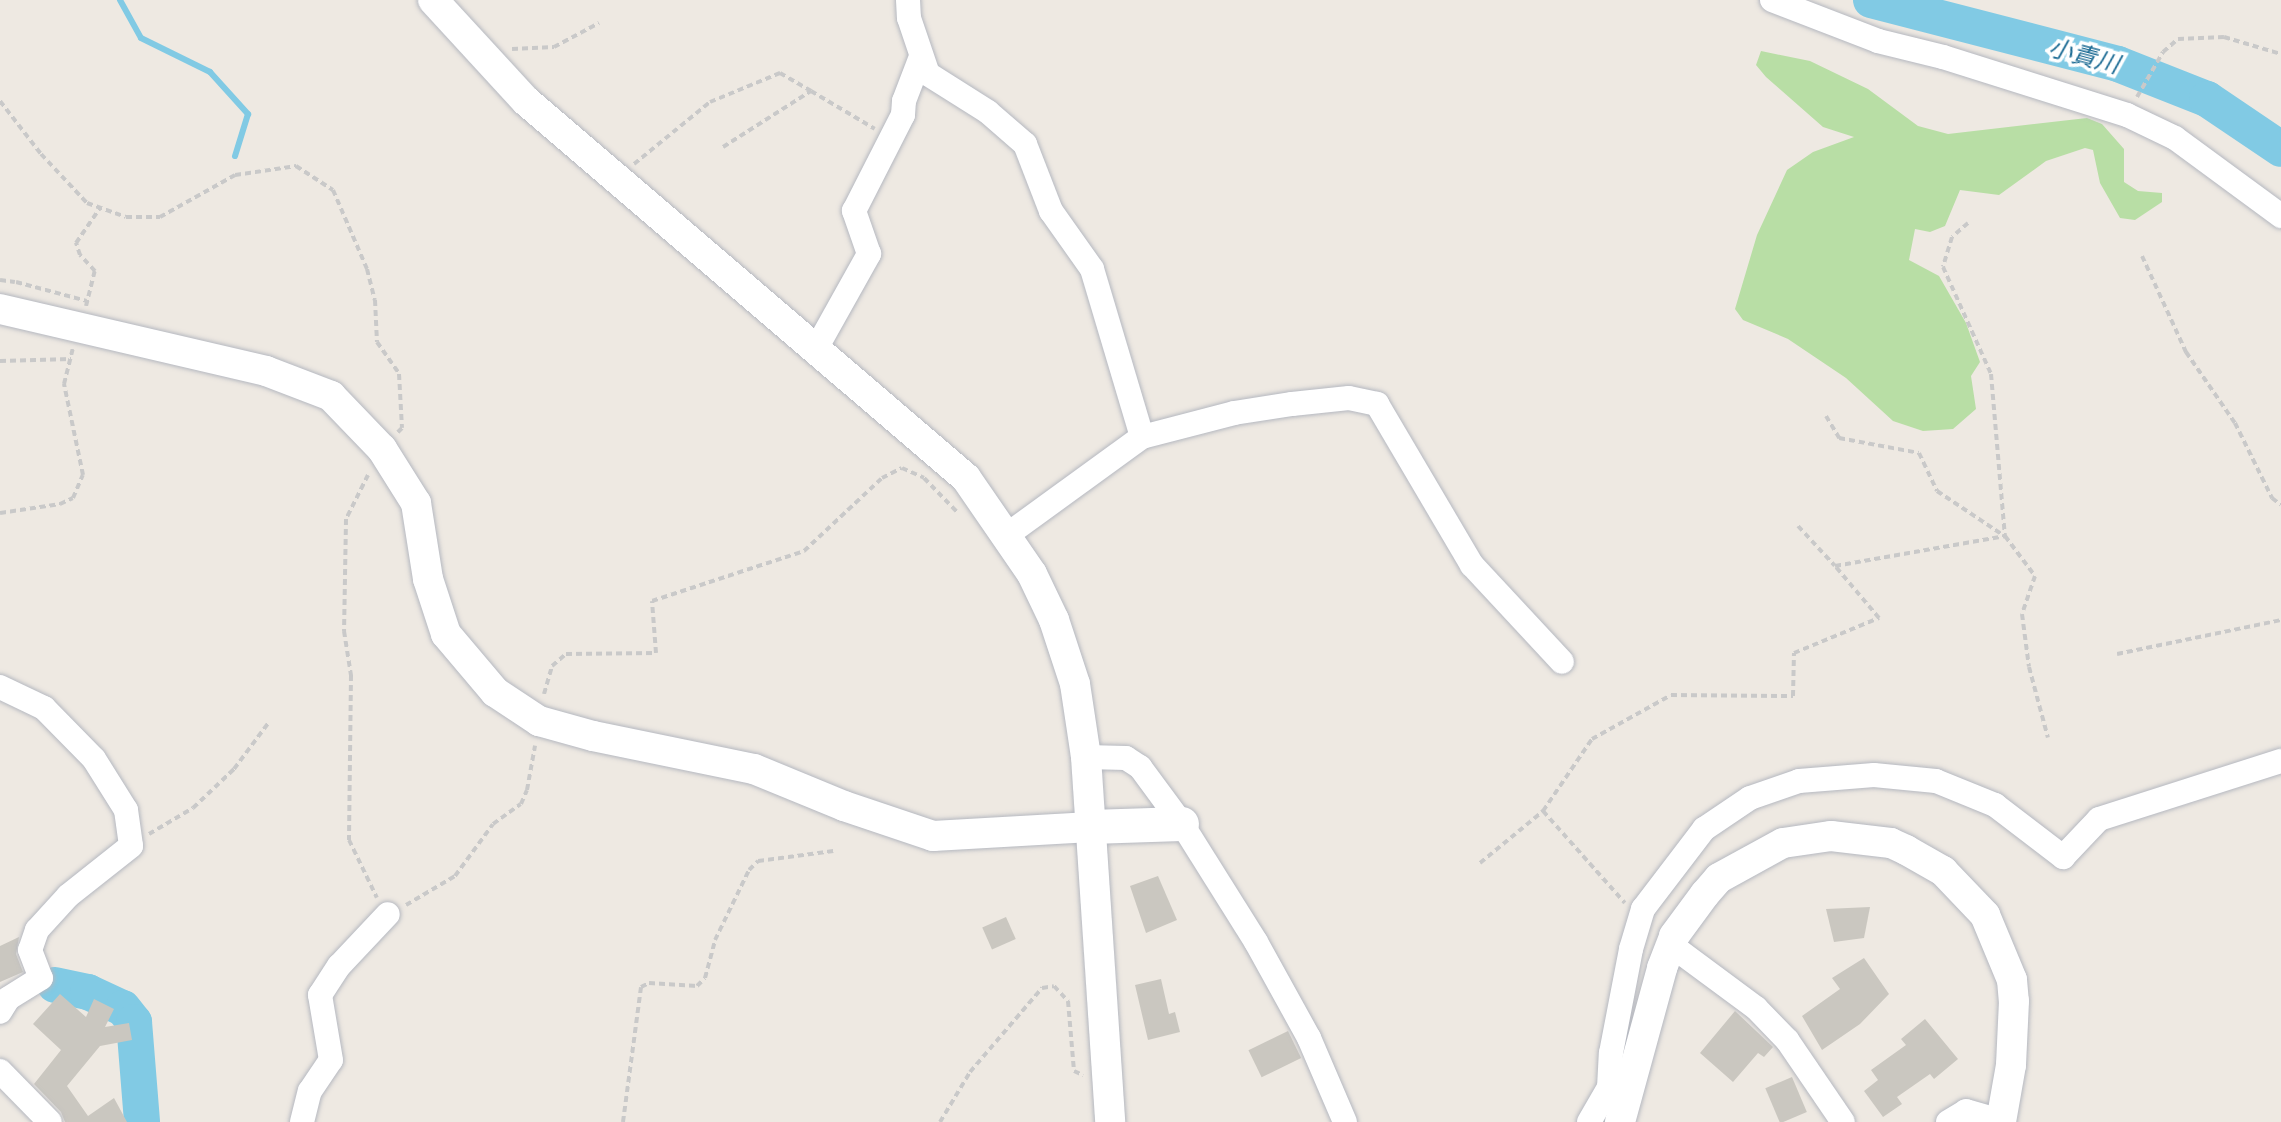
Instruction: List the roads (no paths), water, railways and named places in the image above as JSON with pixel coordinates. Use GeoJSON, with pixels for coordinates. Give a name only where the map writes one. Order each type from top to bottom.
{"type":"FeatureCollection","features":[{"type":"Feature","properties":{"kind":"main road"},"geometry":{"type":"LineString","coordinates":[[1091,827],[1182,824]]}},
{"type":"Feature","properties":{"kind":"street"},"geometry":{"type":"LineString","coordinates":[[433,0],[526,101],[817,347],[966,478],[1032,574],[1054,620],[1075,684],[1086,757],[1110,1122]]}},
{"type":"Feature","properties":{"kind":"street"},"geometry":{"type":"LineString","coordinates":[[908,0],[920,59],[928,74],[988,112],[1025,144],[1051,211],[1092,269],[1142,437]]}},
{"type":"Feature","properties":{"kind":"street"},"geometry":{"type":"LineString","coordinates":[[1772,0],[1878,41],[1943,57],[2127,115],[2175,138],[2281,216]]}},
{"type":"Feature","properties":{"kind":"street"},"geometry":{"type":"LineString","coordinates":[[817,347],[869,254],[854,211],[903,115],[904,101],[920,59]]}},
{"type":"Feature","properties":{"kind":"street"},"geometry":{"type":"LineString","coordinates":[[0,309],[83,314],[266,371],[331,396],[382,449],[416,503],[428,579],[446,634],[495,692],[539,721],[593,736],[754,769],[844,806],[933,836],[1091,827]]}},
{"type":"Feature","properties":{"kind":"street"},"geometry":{"type":"LineString","coordinates":[[1007,535],[1142,437],[1234,413],[1292,404],[1349,398],[1377,404],[1472,565],[1562,662]]}},
{"type":"Feature","properties":{"kind":"street"},"geometry":{"type":"LineString","coordinates":[[0,687],[44,708],[94,759],[126,810],[131,846],[68,896],[37,930],[30,950],[41,978],[8,999],[0,1012]]}},
{"type":"Feature","properties":{"kind":"street"},"geometry":{"type":"LineString","coordinates":[[1086,757],[1126,758],[1140,767],[1182,824],[1256,942],[1309,1038],[1345,1122]]}},
{"type":"Feature","properties":{"kind":"street"},"geometry":{"type":"LineString","coordinates":[[1620,1122],[1611,1053],[1643,909],[1704,829],[1750,798],[1799,781],[1874,775],[1936,781],[1995,805],[2063,857],[2099,819],[2281,761]]}},
{"type":"Feature","properties":{"kind":"street"},"geometry":{"type":"LineString","coordinates":[[1589,1122],[1618,1089],[1674,936],[1719,878],[1783,843],[1831,836],[1891,843],[1943,871],[1985,915],[2008,968],[2015,1019],[2001,1122],[1966,1111],[1948,1122]]}},
{"type":"Feature","properties":{"kind":"street"},"geometry":{"type":"LineString","coordinates":[[302,1122],[310,1091],[331,1060],[320,995],[339,966],[388,914]]}},
{"type":"Feature","properties":{"kind":"street"},"geometry":{"type":"LineString","coordinates":[[1670,950],[1679,951],[1756,1008],[1787,1040],[1843,1122]]}},
{"type":"Feature","properties":{"kind":"street"},"geometry":{"type":"LineString","coordinates":[[0,1071],[50,1122]]}},
{"type":"Feature","properties":{"kind":"waterway"},"geometry":{"type":"LineString","coordinates":[[120,0],[141,38],[210,72],[248,114],[235,156]]}},
{"type":"Feature","properties":{"kind":"waterway","name":"小責川"},"geometry":{"type":"LineString","coordinates":[[1871,0],[2118,64],[2207,99],[2281,149]]}},
{"type":"Feature","properties":{"kind":"waterway"},"geometry":{"type":"LineString","coordinates":[[55,985],[88,992],[123,1008],[134,1022],[142,1122]]}}]}
